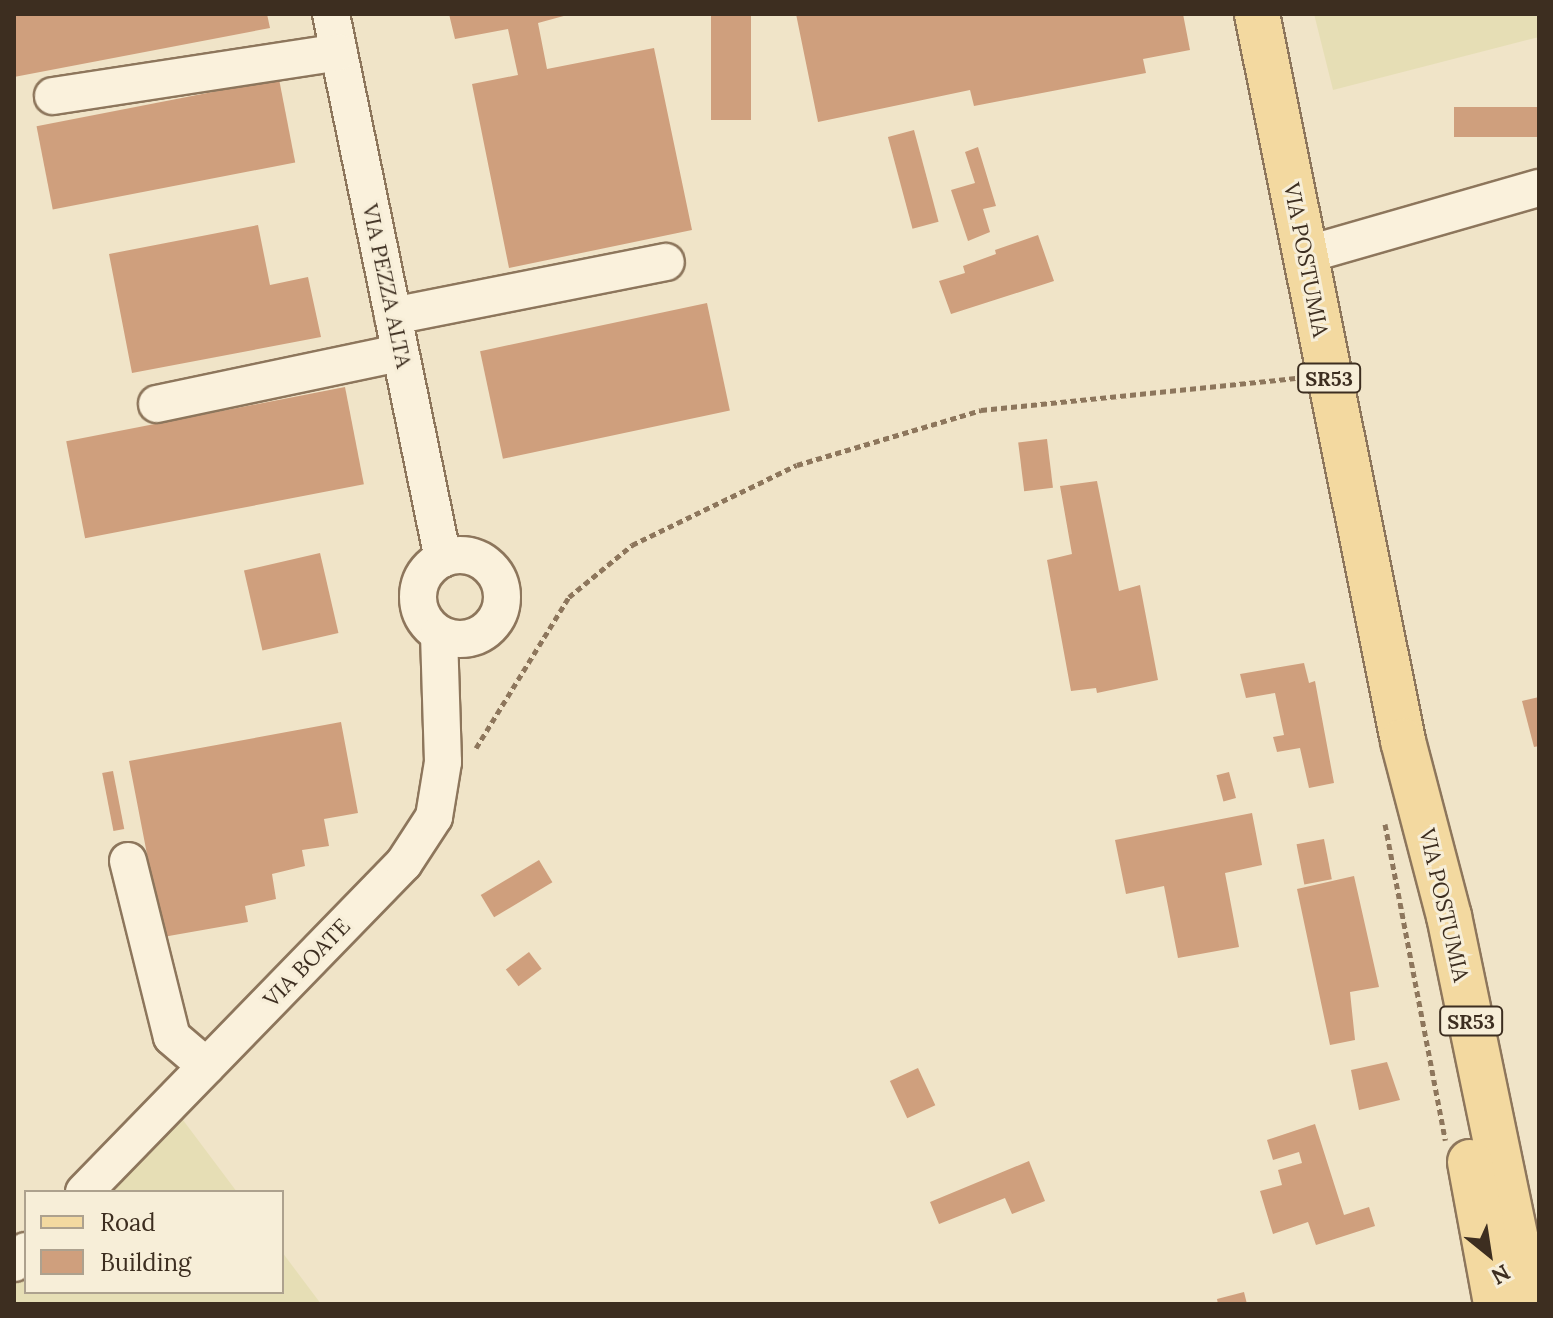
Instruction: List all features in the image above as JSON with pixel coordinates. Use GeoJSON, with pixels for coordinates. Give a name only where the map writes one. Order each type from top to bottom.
{"type":"FeatureCollection","features":[{"type":"Feature","properties":{"kind":"main road","name":"VIA POSTUMIA"},"geometry":{"type":"LineString","coordinates":[[1257,14],[1403,741],[1449,916],[1529,1304]]}},
{"type":"Feature","properties":{"kind":"main road","name":"VIA POSTUMIA"},"geometry":{"type":"LineString","coordinates":[[1403,741],[1421,894],[1496,1304]]}},
{"type":"Feature","properties":{"kind":"street","name":"VIA PEZZA ALTA"},"geometry":{"type":"LineString","coordinates":[[331,14],[443,559]]}},
{"type":"Feature","properties":{"kind":"street"},"geometry":{"type":"LineString","coordinates":[[53,96],[339,52]]}},
{"type":"Feature","properties":{"kind":"street"},"geometry":{"type":"LineString","coordinates":[[1305,255],[1539,188]]}},
{"type":"Feature","properties":{"kind":"street"},"geometry":{"type":"LineString","coordinates":[[393,316],[666,262]]}},
{"type":"Feature","properties":{"kind":"street"},"geometry":{"type":"LineString","coordinates":[[157,404],[400,353]]}},
{"type":"Feature","properties":{"kind":"street"},"geometry":{"type":"LineString","coordinates":[[470,556],[493,571],[503,597],[494,623],[484,632],[448,637],[421,615],[418,589],[443,559],[470,556]]}},
{"type":"Feature","properties":{"kind":"street","name":"VIA BOATE"},"geometry":{"type":"LineString","coordinates":[[86,1190],[404,863],[434,817],[443,762],[437,692],[448,637]]}},
{"type":"Feature","properties":{"kind":"street"},"geometry":{"type":"LineString","coordinates":[[128,861],[172,1037],[206,1066]]}},
{"type":"Feature","properties":{"kind":"path"},"geometry":{"type":"LineString","coordinates":[[436,791],[458,779],[569,597],[632,545],[797,465],[981,410],[1307,376]]}},
{"type":"Feature","properties":{"kind":"shaded area"},"geometry":{"type":"Polygon","coordinates":[[[1314,14],[1539,14],[1539,37],[1333,90],[1314,14]]]}},
{"type":"Feature","properties":{"kind":"shaded area"},"geometry":{"type":"Polygon","coordinates":[[[177,1112],[236,1190],[96,1190],[177,1112]]]}},
{"type":"Feature","properties":{"kind":"shaded area"},"geometry":{"type":"Polygon","coordinates":[[[284,1255],[321,1304],[14,1304],[14,1278],[24,1265],[24,1294],[284,1294],[284,1255]]]}},
{"type":"Feature","properties":{"kind":"building"},"geometry":{"type":"Polygon","coordinates":[[[14,14],[267,14],[270,28],[14,77],[14,14]]]}},
{"type":"Feature","properties":{"kind":"building"},"geometry":{"type":"Polygon","coordinates":[[[449,14],[571,14],[538,23],[547,69],[654,48],[692,230],[509,268],[472,84],[518,75],[508,29],[455,39],[449,14]]]}},
{"type":"Feature","properties":{"kind":"building"},"geometry":{"type":"Polygon","coordinates":[[[711,14],[751,14],[751,120],[711,120],[711,14]]]}},
{"type":"Feature","properties":{"kind":"building"},"geometry":{"type":"Polygon","coordinates":[[[796,14],[1183,14],[1190,50],[1143,59],[1146,73],[974,106],[970,90],[818,122],[796,14]]]}},
{"type":"Feature","properties":{"kind":"building"},"geometry":{"type":"Polygon","coordinates":[[[279,79],[295,162],[53,210],[37,126],[279,79]]]}},
{"type":"Feature","properties":{"kind":"building"},"geometry":{"type":"Polygon","coordinates":[[[1454,107],[1539,107],[1539,137],[1454,137],[1454,107]]]}},
{"type":"Feature","properties":{"kind":"building"},"geometry":{"type":"Polygon","coordinates":[[[914,130],[939,222],[913,229],[888,137],[914,130]]]}},
{"type":"Feature","properties":{"kind":"building"},"geometry":{"type":"Polygon","coordinates":[[[978,147],[996,206],[983,209],[990,232],[968,241],[951,190],[975,183],[965,152],[978,147]]]}},
{"type":"Feature","properties":{"kind":"building"},"geometry":{"type":"Polygon","coordinates":[[[258,225],[270,285],[308,277],[321,337],[132,373],[109,254],[258,225]]]}},
{"type":"Feature","properties":{"kind":"building"},"geometry":{"type":"Polygon","coordinates":[[[1038,235],[1054,281],[951,314],[939,281],[965,273],[963,266],[996,254],[995,250],[1038,235]]]}},
{"type":"Feature","properties":{"kind":"building"},"geometry":{"type":"Polygon","coordinates":[[[707,303],[730,411],[503,459],[480,351],[707,303]]]}},
{"type":"Feature","properties":{"kind":"building"},"geometry":{"type":"Polygon","coordinates":[[[345,387],[364,484],[85,538],[66,441],[345,387]]]}},
{"type":"Feature","properties":{"kind":"building"},"geometry":{"type":"Polygon","coordinates":[[[1047,439],[1053,488],[1024,491],[1018,443],[1047,439]]]}},
{"type":"Feature","properties":{"kind":"building"},"geometry":{"type":"Polygon","coordinates":[[[1097,481],[1119,591],[1140,585],[1158,680],[1097,693],[1096,688],[1071,691],[1047,560],[1072,554],[1060,486],[1097,481]]]}},
{"type":"Feature","properties":{"kind":"building"},"geometry":{"type":"Polygon","coordinates":[[[320,553],[338,633],[262,650],[244,571],[320,553]]]}},
{"type":"Feature","properties":{"kind":"building"},"geometry":{"type":"Polygon","coordinates":[[[1304,663],[1309,683],[1315,681],[1334,783],[1309,788],[1300,748],[1277,752],[1273,737],[1284,735],[1275,693],[1246,698],[1240,674],[1304,663]]]}},
{"type":"Feature","properties":{"kind":"building"},"geometry":{"type":"Polygon","coordinates":[[[1539,697],[1539,746],[1534,747],[1522,701],[1539,697]]]}},
{"type":"Feature","properties":{"kind":"building"},"geometry":{"type":"Polygon","coordinates":[[[341,722],[358,813],[324,819],[329,846],[302,850],[305,866],[272,874],[276,899],[245,906],[248,922],[163,937],[129,761],[341,722]]]}},
{"type":"Feature","properties":{"kind":"building"},"geometry":{"type":"Polygon","coordinates":[[[113,771],[124,829],[113,831],[102,773],[113,771]]]}},
{"type":"Feature","properties":{"kind":"building"},"geometry":{"type":"Polygon","coordinates":[[[1229,772],[1236,798],[1223,801],[1216,775],[1229,772]]]}},
{"type":"Feature","properties":{"kind":"building"},"geometry":{"type":"Polygon","coordinates":[[[1252,813],[1262,865],[1225,873],[1239,947],[1178,958],[1164,886],[1126,894],[1115,840],[1252,813]]]}},
{"type":"Feature","properties":{"kind":"building"},"geometry":{"type":"Polygon","coordinates":[[[1324,839],[1332,879],[1304,885],[1297,844],[1324,839]]]}},
{"type":"Feature","properties":{"kind":"building"},"geometry":{"type":"Polygon","coordinates":[[[539,860],[552,882],[494,917],[481,895],[539,860]]]}},
{"type":"Feature","properties":{"kind":"building"},"geometry":{"type":"Polygon","coordinates":[[[1354,876],[1379,987],[1350,992],[1355,1040],[1330,1045],[1297,889],[1354,876]]]}},
{"type":"Feature","properties":{"kind":"building"},"geometry":{"type":"Polygon","coordinates":[[[529,952],[542,969],[518,986],[506,969],[529,952]]]}},
{"type":"Feature","properties":{"kind":"building"},"geometry":{"type":"Polygon","coordinates":[[[1387,1062],[1400,1100],[1359,1110],[1351,1070],[1387,1062]]]}},
{"type":"Feature","properties":{"kind":"building"},"geometry":{"type":"Polygon","coordinates":[[[918,1068],[935,1105],[907,1118],[890,1081],[918,1068]]]}},
{"type":"Feature","properties":{"kind":"building"},"geometry":{"type":"Polygon","coordinates":[[[1315,1124],[1344,1215],[1369,1207],[1375,1226],[1316,1245],[1308,1222],[1273,1234],[1260,1191],[1282,1185],[1278,1170],[1302,1163],[1299,1152],[1273,1160],[1267,1140],[1315,1124]]]}},
{"type":"Feature","properties":{"kind":"building"},"geometry":{"type":"Polygon","coordinates":[[[1029,1161],[1045,1201],[1012,1214],[1005,1198],[939,1224],[930,1202],[1029,1161]]]}},
{"type":"Feature","properties":{"kind":"building"},"geometry":{"type":"Polygon","coordinates":[[[1244,1292],[1247,1304],[1218,1304],[1217,1299],[1244,1292]]]}}]}
